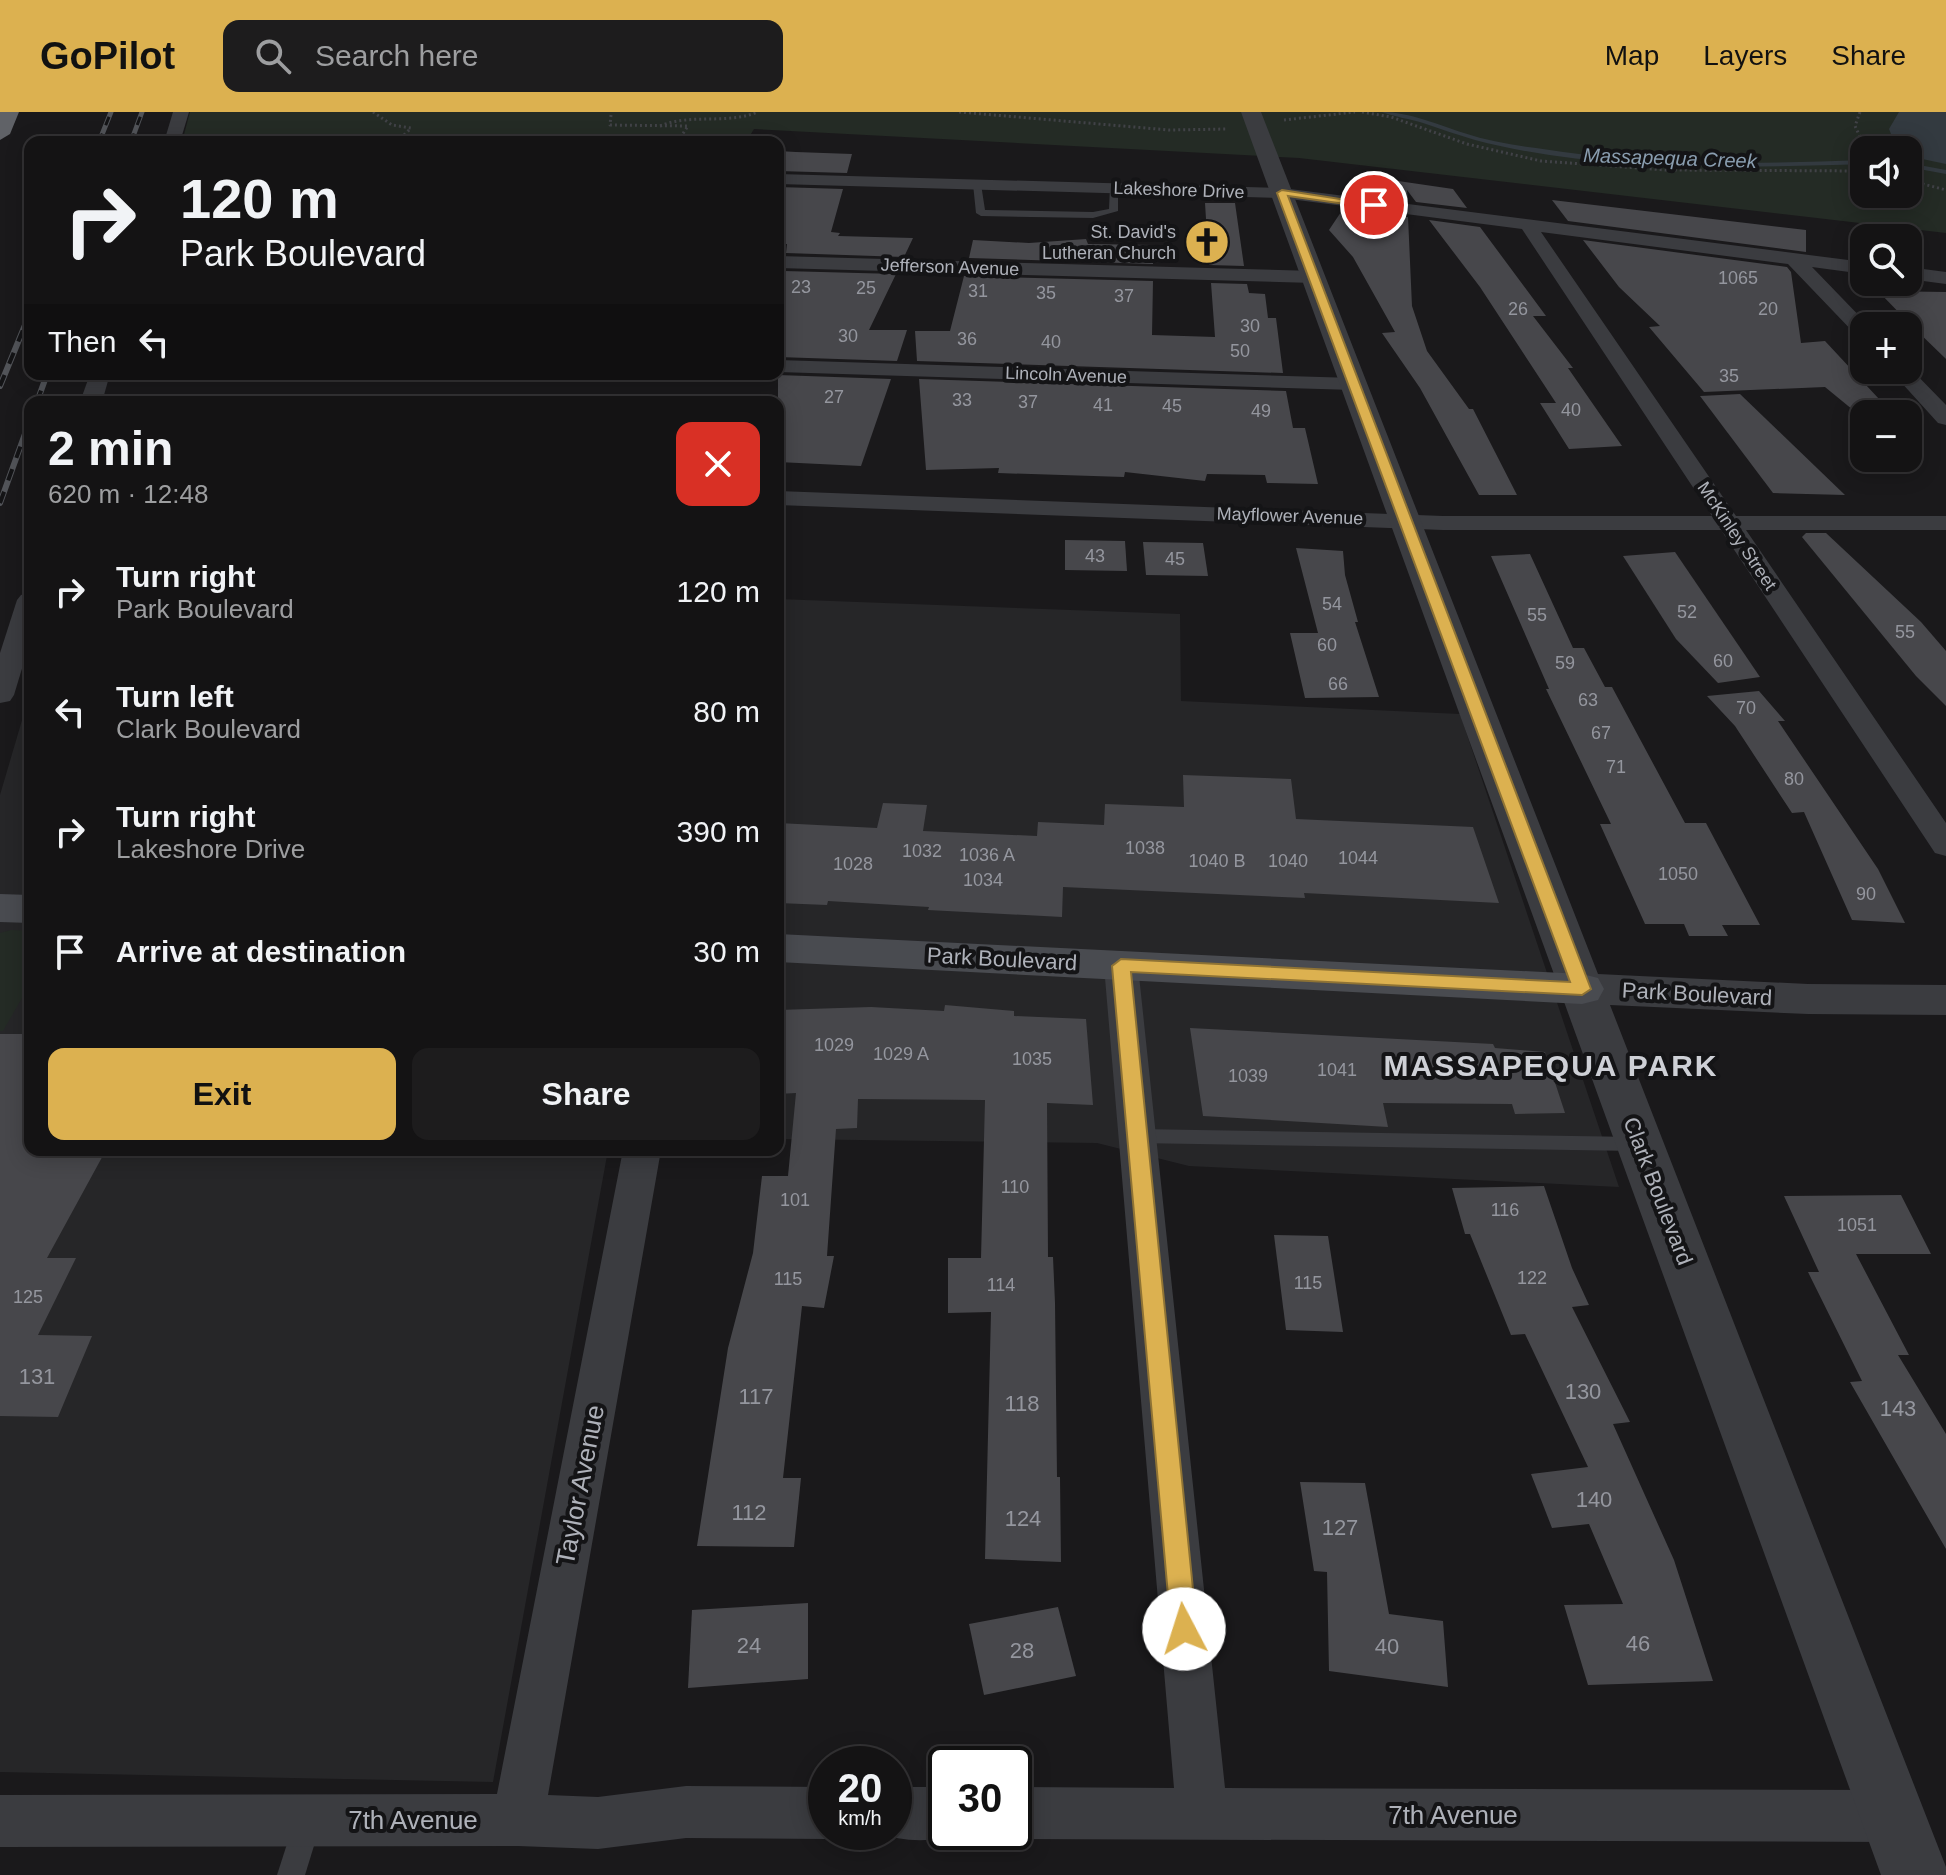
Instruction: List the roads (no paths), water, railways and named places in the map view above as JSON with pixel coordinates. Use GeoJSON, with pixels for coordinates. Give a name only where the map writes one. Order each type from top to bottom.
{"type":"FeatureCollection","features":[{"type":"Feature","properties":{"kind":"highway"},"geometry":{"type":"LineString","coordinates":[[0,134],[9,112]]}},
{"type":"Feature","properties":{"kind":"main road"},"geometry":{"type":"LineString","coordinates":[[0,908],[24,909]]}},
{"type":"Feature","properties":{"kind":"main road","name":"Park Boulevard"},"geometry":{"type":"LineString","coordinates":[[784,948],[1582,989]]}},
{"type":"Feature","properties":{"kind":"street"},"geometry":{"type":"LineString","coordinates":[[174,136],[181,112]]}},
{"type":"Feature","properties":{"kind":"street","name":"Clark Boulevard"},"geometry":{"type":"LineString","coordinates":[[1252,114],[1915,1875]]}},
{"type":"Feature","properties":{"kind":"street","name":"Lakeshore Drive"},"geometry":{"type":"LineString","coordinates":[[784,179],[1282,193],[1850,266]]}},
{"type":"Feature","properties":{"kind":"street","name":"McKinley Street"},"geometry":{"type":"LineString","coordinates":[[1528,225],[1946,846]]}},
{"type":"Feature","properties":{"kind":"street"},"geometry":{"type":"LineString","coordinates":[[1794,259],[1850,317]]}},
{"type":"Feature","properties":{"kind":"street","name":"Jefferson Avenue"},"geometry":{"type":"LineString","coordinates":[[784,262],[1314,277]]}},
{"type":"Feature","properties":{"kind":"street"},"geometry":{"type":"LineString","coordinates":[[1922,275],[1946,278]]}},
{"type":"Feature","properties":{"kind":"street","name":"Lincoln Avenue"},"geometry":{"type":"LineString","coordinates":[[784,366],[1354,384]]}},
{"type":"Feature","properties":{"kind":"street"},"geometry":{"type":"LineString","coordinates":[[1913,384],[1946,418]]}},
{"type":"Feature","properties":{"kind":"street","name":"Mayflower Avenue"},"geometry":{"type":"LineString","coordinates":[[784,498],[1406,520],[1946,523]]}},
{"type":"Feature","properties":{"kind":"street"},"geometry":{"type":"LineString","coordinates":[[0,695],[24,619]]}},
{"type":"Feature","properties":{"kind":"street"},"geometry":{"type":"LineString","coordinates":[[1121,966],[1202,1814]]}},
{"type":"Feature","properties":{"kind":"street","name":"Park Boulevard"},"geometry":{"type":"LineString","coordinates":[[1582,989],[1808,999],[1946,1000]]}},
{"type":"Feature","properties":{"kind":"street","name":"Taylor Avenue"},"geometry":{"type":"LineString","coordinates":[[518,1820],[641,1156]]}},
{"type":"Feature","properties":{"kind":"street","name":"7th Avenue"},"geometry":{"type":"LineString","coordinates":[[0,1821],[518,1820],[598,1823],[686,1812],[808,1813]]}},
{"type":"Feature","properties":{"kind":"street","name":"7th Avenue"},"geometry":{"type":"LineString","coordinates":[[1032,1813],[1893,1816]]}},
{"type":"Feature","properties":{"kind":"lane"},"geometry":{"type":"LineString","coordinates":[[977,184],[981,213],[1093,215],[1113,211],[1114,187]]}},
{"type":"Feature","properties":{"kind":"lane"},"geometry":{"type":"LineString","coordinates":[[1137,1136],[1640,1144]]}},
{"type":"Feature","properties":{"kind":"lane"},"geometry":{"type":"LineString","coordinates":[[291,1875],[307,1820]]}},
{"type":"Feature","properties":{"kind":"waterway","name":"Massapequa Creek"},"geometry":{"type":"LineString","coordinates":[[1385,112],[1491,142],[1583,156],[1677,163],[1850,162]]}},
{"type":"Feature","properties":{"kind":"waterway","name":"Massapequa Creek"},"geometry":{"type":"LineString","coordinates":[[1922,168],[1946,172]]}},
{"type":"Feature","properties":{"kind":"railway"},"geometry":{"type":"LineString","coordinates":[[101,136],[111,112]]}},
{"type":"Feature","properties":{"kind":"railway"},"geometry":{"type":"LineString","coordinates":[[133,136],[142,112]]}},
{"type":"Feature","properties":{"kind":"railway"},"geometry":{"type":"LineString","coordinates":[[0,386],[24,328]]}},
{"type":"Feature","properties":{"kind":"railway"},"geometry":{"type":"LineString","coordinates":[[39,396],[45,380]]}},
{"type":"Feature","properties":{"kind":"railway"},"geometry":{"type":"LineString","coordinates":[[0,503],[24,437]]}},
{"type":"Feature","properties":{"kind":"place","name":"St. David's Lutheran Church"},"geometry":{"type":"Point","coordinates":[1207,242]}},
{"type":"Feature","properties":{"kind":"district","name":"MASSAPEQUA PARK"},"geometry":{"type":"Point","coordinates":[1551,1065]}}]}
